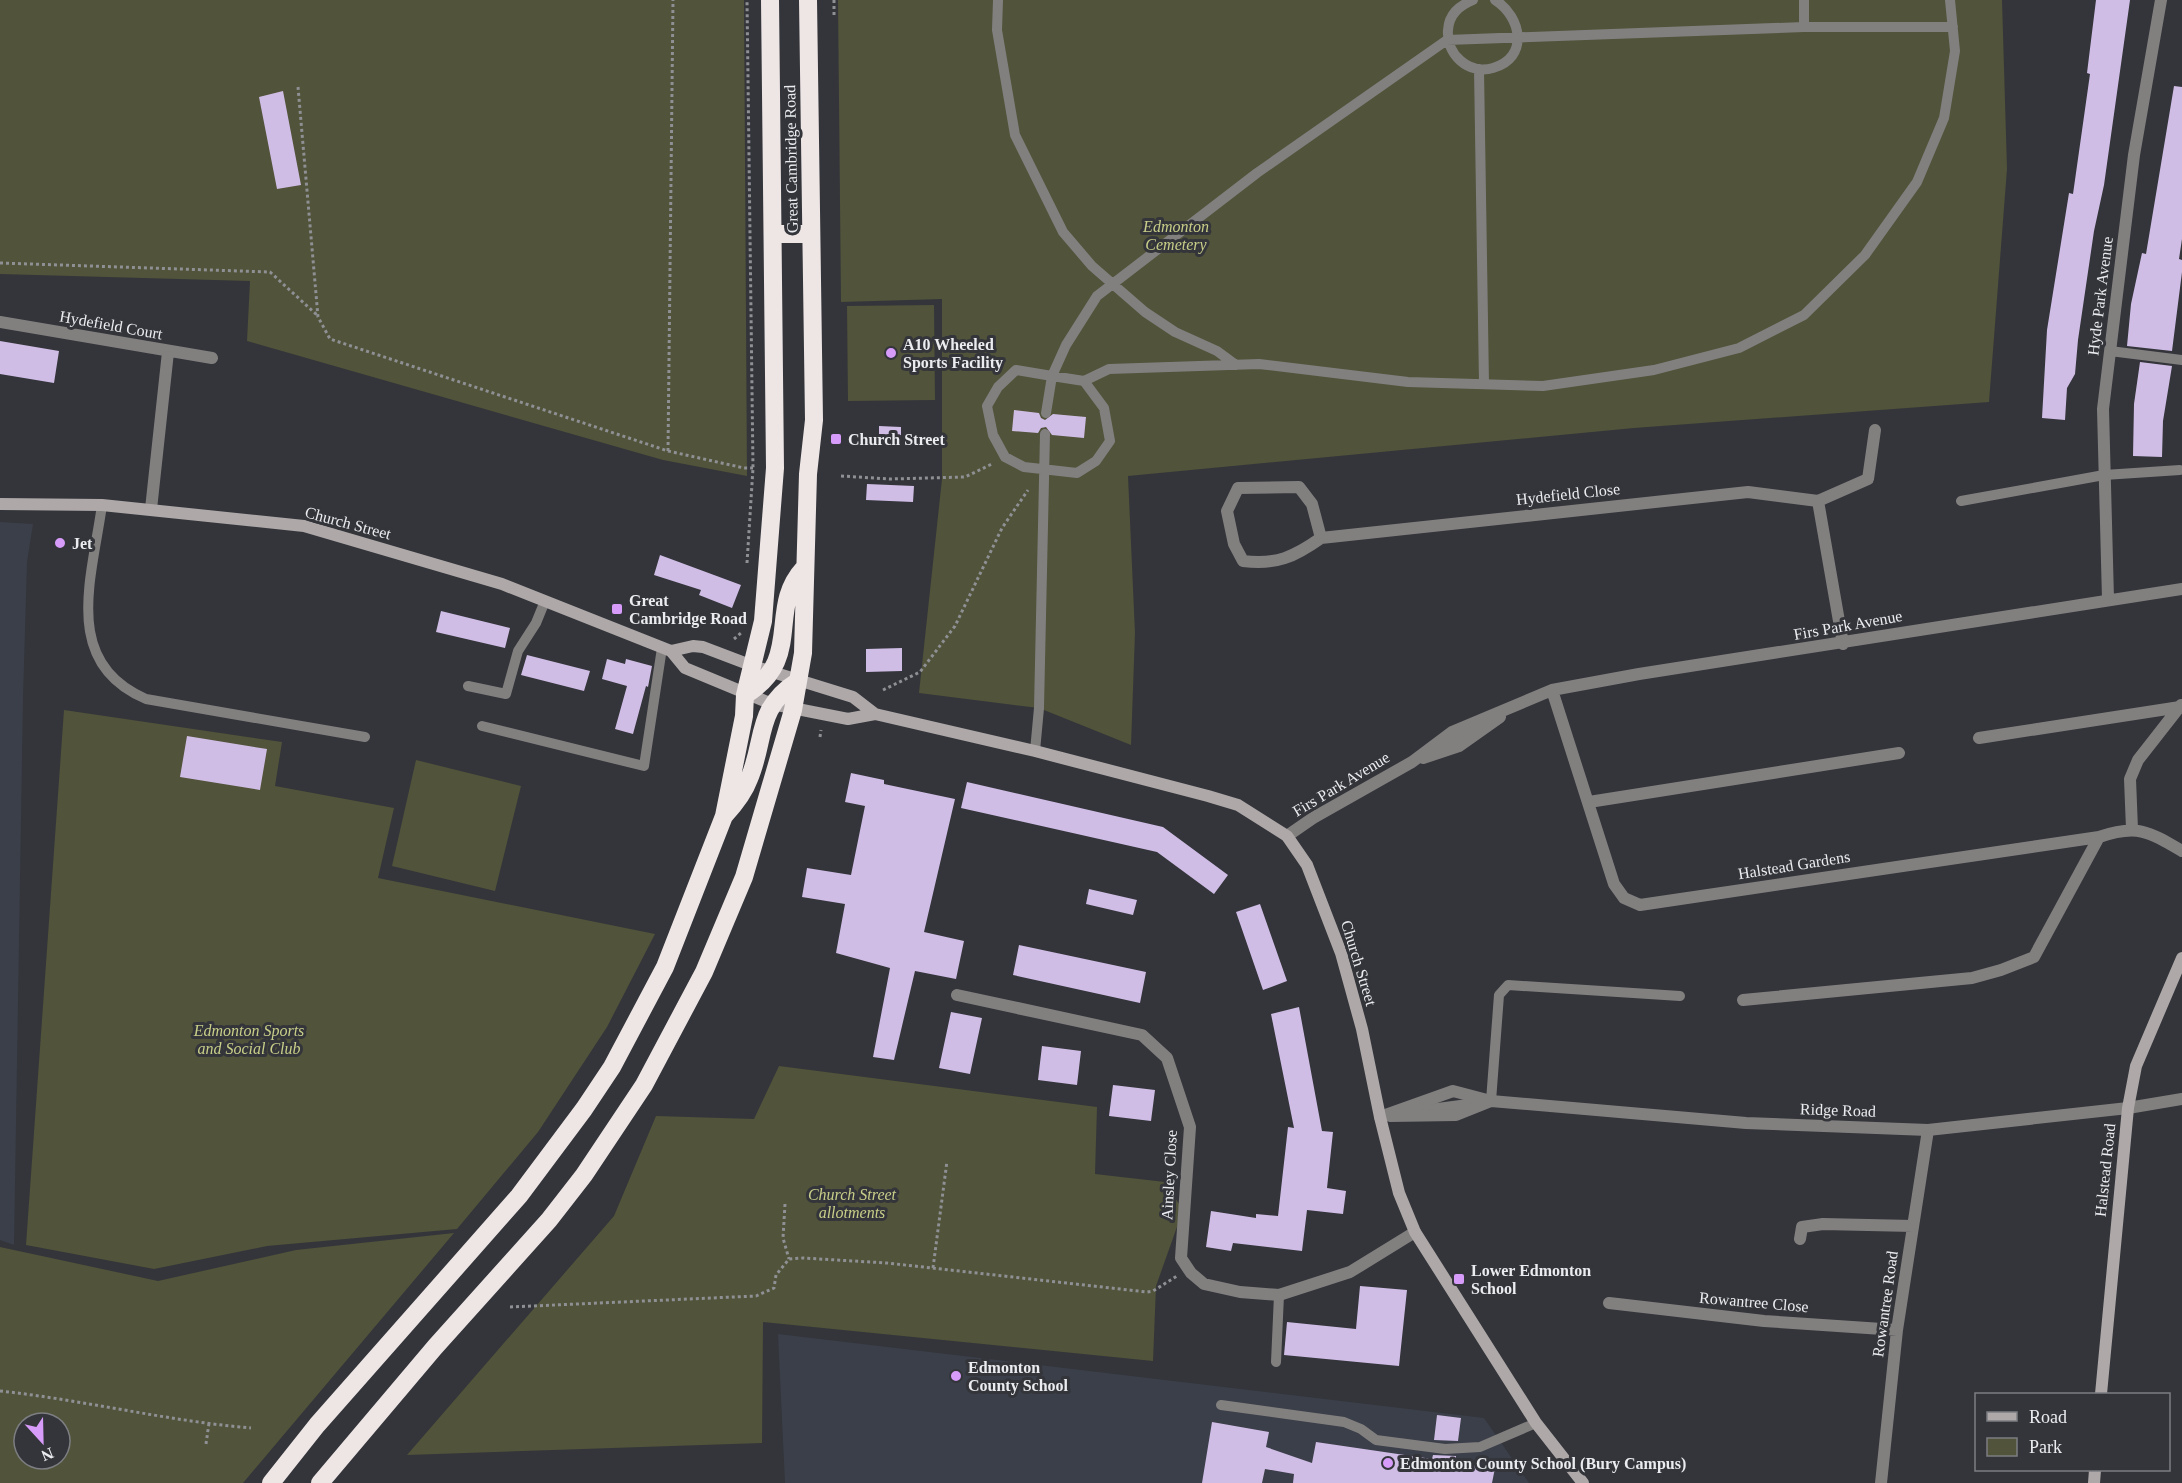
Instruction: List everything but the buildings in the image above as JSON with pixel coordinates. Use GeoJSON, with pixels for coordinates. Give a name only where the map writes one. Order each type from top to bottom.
{"type":"FeatureCollection","features":[{"type":"Feature","properties":{"kind":"highway","name":"Great Cambridge Road"},"geometry":{"type":"LineString","coordinates":[[724,816],[744,716],[745,695],[764,621],[775,468],[770,0]]}},
{"type":"Feature","properties":{"kind":"highway","name":"Great Cambridge Road"},"geometry":{"type":"LineString","coordinates":[[320,1483],[420,1364],[549,1220],[584,1175],[644,1085],[704,972],[744,877],[793,710],[806,595],[804,568],[814,420],[808,0]]}},
{"type":"Feature","properties":{"kind":"highway"},"geometry":{"type":"LineString","coordinates":[[773,234],[812,234]]}},
{"type":"Feature","properties":{"kind":"highway"},"geometry":{"type":"LineString","coordinates":[[745,695],[773,672],[780,650],[789,592],[795,578],[804,568]]}},
{"type":"Feature","properties":{"kind":"highway"},"geometry":{"type":"LineString","coordinates":[[272,1483],[317,1425],[519,1196],[584,1109],[612,1067],[665,967],[688,914],[724,816],[738,800],[750,778],[765,715],[772,704],[798,681]]}},
{"type":"Feature","properties":{"kind":"main road","name":"Church Street"},"geometry":{"type":"LineString","coordinates":[[0,504],[102,505],[304,526],[502,584],[667,650],[685,668],[745,695],[772,704],[793,710],[848,719],[875,714],[1035,751],[1238,805],[1287,836],[1307,865],[1341,953],[1362,1029],[1399,1193],[1415,1232],[1536,1423],[1583,1483]]}},
{"type":"Feature","properties":{"kind":"main road","name":"Church Street"},"geometry":{"type":"LineString","coordinates":[[667,650],[693,646],[703,647],[753,666],[853,697],[875,714]]}},
{"type":"Feature","properties":{"kind":"main road","name":"Halstead Road"},"geometry":{"type":"LineString","coordinates":[[2101,1393],[2128,1108],[2136,1066],[2182,958]]}},
{"type":"Feature","properties":{"kind":"street","name":"Hyde Park Avenue"},"geometry":{"type":"LineString","coordinates":[[2108,599],[2103,409],[2134,155],[2161,0]]}},
{"type":"Feature","properties":{"kind":"street","name":"Hydefield Court"},"geometry":{"type":"LineString","coordinates":[[0,322],[168,352],[151,509]]}},
{"type":"Feature","properties":{"kind":"street"},"geometry":{"type":"LineString","coordinates":[[168,352],[212,358]]}},
{"type":"Feature","properties":{"kind":"street"},"geometry":{"type":"LineString","coordinates":[[1843,644],[1818,501],[1868,479],[1875,430]]}},
{"type":"Feature","properties":{"kind":"street","name":"Hydefield Close"},"geometry":{"type":"LineString","coordinates":[[1321,538],[1312,504],[1299,486],[1238,488],[1227,512],[1234,544],[1243,561],[1266,564],[1297,555],[1321,538],[1748,492],[1818,501]]}},
{"type":"Feature","properties":{"kind":"street","name":"Firs Park Avenue"},"geometry":{"type":"LineString","coordinates":[[1287,836],[1313,818],[1412,762],[1458,746],[1521,703],[1552,690],[1639,674],[1843,644],[2182,588]]}},
{"type":"Feature","properties":{"kind":"street","name":"Halstead Gardens"},"geometry":{"type":"LineString","coordinates":[[1552,690],[1614,884],[1624,898],[1640,905],[2099,837],[2124,829],[2132,829]]}},
{"type":"Feature","properties":{"kind":"street"},"geometry":{"type":"LineString","coordinates":[[1979,738],[2181,706]]}},
{"type":"Feature","properties":{"kind":"street"},"geometry":{"type":"LineString","coordinates":[[2181,706],[2138,760],[2130,779],[2132,829],[2148,831],[2182,851]]}},
{"type":"Feature","properties":{"kind":"street"},"geometry":{"type":"LineString","coordinates":[[1588,802],[1899,753]]}},
{"type":"Feature","properties":{"kind":"street"},"geometry":{"type":"LineString","coordinates":[[1743,1000],[1972,978],[2034,957],[2099,837]]}},
{"type":"Feature","properties":{"kind":"street","name":"Ainsley Close"},"geometry":{"type":"LineString","coordinates":[[957,995],[1143,1035],[1167,1059],[1190,1127],[1181,1258],[1188,1268]]}},
{"type":"Feature","properties":{"kind":"street","name":"Ridge Road"},"geometry":{"type":"LineString","coordinates":[[1380,1116],[1453,1091],[1491,1101],[1746,1123],[1928,1130],[2128,1108],[2182,1099]]}},
{"type":"Feature","properties":{"kind":"street","name":"Ridge Road"},"geometry":{"type":"LineString","coordinates":[[1380,1116],[1456,1115],[1491,1101]]}},
{"type":"Feature","properties":{"kind":"street","name":"Rowantree Road"},"geometry":{"type":"LineString","coordinates":[[1881,1483],[1897,1330],[1928,1130]]}},
{"type":"Feature","properties":{"kind":"street"},"geometry":{"type":"LineString","coordinates":[[1800,1239],[1802,1227],[1823,1224],[1913,1226]]}},
{"type":"Feature","properties":{"kind":"street"},"geometry":{"type":"LineString","coordinates":[[1188,1268],[1204,1284],[1240,1292],[1279,1295],[1350,1272],[1415,1232]]}},
{"type":"Feature","properties":{"kind":"street","name":"Rowantree Close"},"geometry":{"type":"LineString","coordinates":[[1609,1303],[1764,1321],[1897,1330]]}},
{"type":"Feature","properties":{"kind":"lane"},"geometry":{"type":"LineString","coordinates":[[998,0],[997,30],[1015,135],[1063,232],[1112,285],[1175,333],[1217,351],[1236,365]]}},
{"type":"Feature","properties":{"kind":"lane"},"geometry":{"type":"LineString","coordinates":[[1473,0],[1460,5],[1449,21],[1447,40],[1456,58],[1464,64],[1479,69],[1494,68],[1511,56],[1518,38],[1517,22],[1508,8],[1495,0]]}},
{"type":"Feature","properties":{"kind":"lane"},"geometry":{"type":"LineString","coordinates":[[1804,0],[1804,27]]}},
{"type":"Feature","properties":{"kind":"lane"},"geometry":{"type":"LineString","coordinates":[[1084,381],[1104,408],[1110,441],[1096,461],[1077,473],[1024,467],[1005,457],[993,435],[987,406],[998,387],[1016,370],[1084,381],[1109,369],[1259,363],[1408,382],[1542,386],[1654,370],[1739,348],[1804,315],[1865,255],[1917,182],[1944,118],[1955,51],[1950,0]]}},
{"type":"Feature","properties":{"kind":"lane"},"geometry":{"type":"LineString","coordinates":[[1046,413],[1052,376],[1066,345],[1097,296],[1257,173],[1447,40],[1804,27],[1953,27]]}},
{"type":"Feature","properties":{"kind":"lane"},"geometry":{"type":"LineString","coordinates":[[1479,69],[1484,384]]}},
{"type":"Feature","properties":{"kind":"lane"},"geometry":{"type":"LineString","coordinates":[[2110,351],[2182,360]]}},
{"type":"Feature","properties":{"kind":"lane"},"geometry":{"type":"LineString","coordinates":[[1035,751],[1039,708],[1043,469],[1046,434]]}},
{"type":"Feature","properties":{"kind":"lane"},"geometry":{"type":"LineString","coordinates":[[1961,501],[2104,475],[2180,470]]}},
{"type":"Feature","properties":{"kind":"lane"},"geometry":{"type":"LineString","coordinates":[[102,505],[89,596],[90,641],[106,674],[127,691],[146,699],[365,737]]}},
{"type":"Feature","properties":{"kind":"lane"},"geometry":{"type":"LineString","coordinates":[[468,686],[506,694],[518,651],[536,623],[545,601]]}},
{"type":"Feature","properties":{"kind":"lane"},"geometry":{"type":"LineString","coordinates":[[482,726],[644,766],[667,650]]}},
{"type":"Feature","properties":{"kind":"lane"},"geometry":{"type":"LineString","coordinates":[[1491,1101],[1499,995],[1508,985],[1680,996]]}},
{"type":"Feature","properties":{"kind":"lane"},"geometry":{"type":"LineString","coordinates":[[1276,1362],[1279,1295]]}},
{"type":"Feature","properties":{"kind":"lane"},"geometry":{"type":"LineString","coordinates":[[1221,1405],[1344,1422],[1361,1429],[1376,1440],[1445,1449],[1480,1447],[1536,1423]]}},
{"type":"Feature","properties":{"kind":"path"},"geometry":{"type":"LineString","coordinates":[[668,451],[673,0]]}},
{"type":"Feature","properties":{"kind":"path"},"geometry":{"type":"LineString","coordinates":[[747,0],[753,468],[747,572]]}},
{"type":"Feature","properties":{"kind":"path"},"geometry":{"type":"LineString","coordinates":[[834,0],[834,17]]}},
{"type":"Feature","properties":{"kind":"path"},"geometry":{"type":"LineString","coordinates":[[298,87],[318,316]]}},
{"type":"Feature","properties":{"kind":"path"},"geometry":{"type":"LineString","coordinates":[[0,263],[270,272],[318,316],[330,339],[668,451],[753,468]]}},
{"type":"Feature","properties":{"kind":"path"},"geometry":{"type":"LineString","coordinates":[[841,476],[890,479],[965,477],[1005,457]]}},
{"type":"Feature","properties":{"kind":"path"},"geometry":{"type":"LineString","coordinates":[[883,690],[920,672],[955,626],[1002,528],[1043,469]]}},
{"type":"Feature","properties":{"kind":"path"},"geometry":{"type":"LineString","coordinates":[[734,639],[743,631],[744,625]]}},
{"type":"Feature","properties":{"kind":"path"},"geometry":{"type":"LineString","coordinates":[[820,737],[821,730]]}},
{"type":"Feature","properties":{"kind":"path"},"geometry":{"type":"LineString","coordinates":[[933,1268],[948,1161]]}},
{"type":"Feature","properties":{"kind":"path"},"geometry":{"type":"LineString","coordinates":[[785,1204],[783,1238],[789,1259]]}},
{"type":"Feature","properties":{"kind":"path"},"geometry":{"type":"LineString","coordinates":[[510,1308],[756,1296],[774,1288],[776,1275],[789,1259],[803,1258],[933,1268],[1147,1292],[1160,1288],[1188,1268]]}},
{"type":"Feature","properties":{"kind":"path"},"geometry":{"type":"LineString","coordinates":[[0,1391],[87,1402],[251,1428]]}},
{"type":"Feature","properties":{"kind":"path"},"geometry":{"type":"LineString","coordinates":[[206,1444],[209,1423]]}},
{"type":"Feature","properties":{"kind":"shaded area"},"geometry":{"type":"Polygon","coordinates":[[[0,522],[33,524],[27,562],[23,698],[14,1245],[0,1240],[0,522]]]}},
{"type":"Feature","properties":{"kind":"shaded area","name":"Edmonton County School"},"geometry":{"type":"Polygon","coordinates":[[[778,1334],[1484,1418],[1529,1483],[785,1483],[778,1334]]]}},
{"type":"Feature","properties":{"kind":"green space"},"geometry":{"type":"Polygon","coordinates":[[[0,0],[744,0],[747,476],[663,460],[247,341],[250,281],[0,274],[0,0]]]}},
{"type":"Feature","properties":{"kind":"green space","name":"Edmonton Cemetery"},"geometry":{"type":"Polygon","coordinates":[[[838,0],[2002,0],[2007,169],[1989,402],[1634,428],[1128,476],[1135,633],[1131,745],[1039,708],[919,693],[942,479],[942,299],[841,302],[838,0]]]}},
{"type":"Feature","properties":{"kind":"green space","name":"A10 Wheeled Sports Facility"},"geometry":{"type":"Polygon","coordinates":[[[934,305],[935,400],[848,401],[847,306],[934,305]]]}},
{"type":"Feature","properties":{"kind":"green space","name":"Edmonton Sports and Social Club"},"geometry":{"type":"Polygon","coordinates":[[[64,710],[282,742],[275,786],[394,808],[378,878],[655,934],[607,1027],[538,1132],[457,1229],[267,1246],[154,1269],[26,1245],[64,710]]]}},
{"type":"Feature","properties":{"kind":"green space"},"geometry":{"type":"Polygon","coordinates":[[[416,760],[521,786],[495,891],[392,866],[416,760]]]}},
{"type":"Feature","properties":{"kind":"green space","name":"Church Street allotments"},"geometry":{"type":"Polygon","coordinates":[[[779,1066],[1097,1107],[1095,1174],[1165,1182],[1183,1210],[1156,1286],[1153,1361],[763,1322],[762,1443],[407,1455],[614,1216],[656,1116],[754,1119],[779,1066]]]}},
{"type":"Feature","properties":{"kind":"green space"},"geometry":{"type":"Polygon","coordinates":[[[454,1233],[243,1483],[0,1483],[0,1247],[158,1281],[296,1250],[454,1233]]]}},
{"type":"Feature","properties":{"kind":"place","name":"A10 Wheeled Sports Facility"},"geometry":{"type":"Point","coordinates":[891,353]}},
{"type":"Feature","properties":{"kind":"place","name":"Church Street"},"geometry":{"type":"Point","coordinates":[836,439]}},
{"type":"Feature","properties":{"kind":"place","name":"Jet"},"geometry":{"type":"Point","coordinates":[60,543]}},
{"type":"Feature","properties":{"kind":"place","name":"Great Cambridge Road"},"geometry":{"type":"Point","coordinates":[617,609]}},
{"type":"Feature","properties":{"kind":"place","name":"Lower Edmonton School"},"geometry":{"type":"Point","coordinates":[1459,1279]}},
{"type":"Feature","properties":{"kind":"place","name":"Edmonton County School"},"geometry":{"type":"Point","coordinates":[956,1376]}},
{"type":"Feature","properties":{"kind":"place","name":"Edmonton County School (Bury Campus)"},"geometry":{"type":"Point","coordinates":[1388,1463]}}]}
